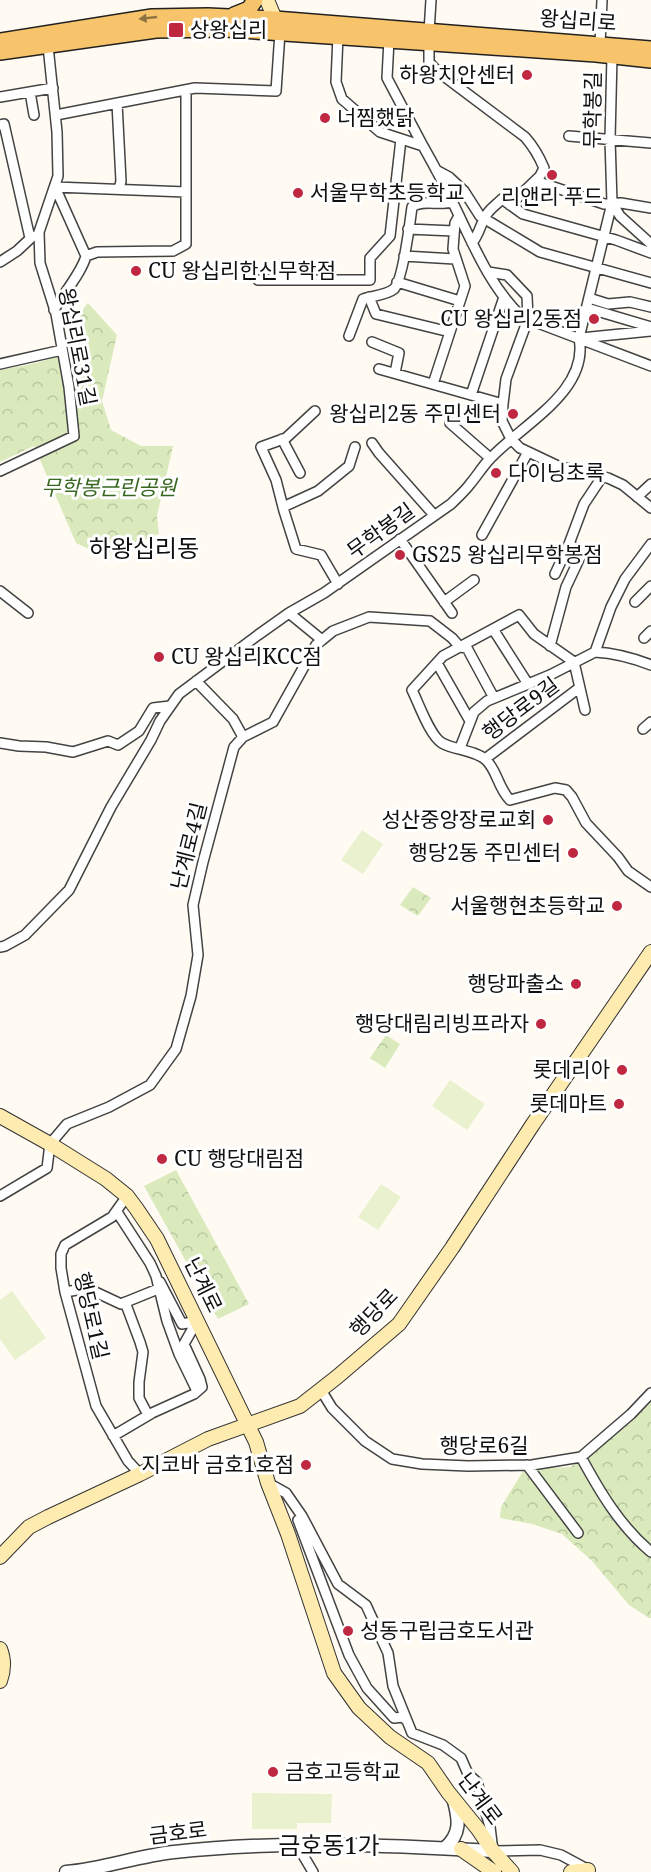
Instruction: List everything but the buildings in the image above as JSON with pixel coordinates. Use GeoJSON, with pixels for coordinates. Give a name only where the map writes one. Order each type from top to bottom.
{"type":"FeatureCollection","features":[{"type":"Feature","properties":{"kind":"main road"},"geometry":{"type":"LineString","coordinates":[[227,16],[249,9],[255,0]]}},
{"type":"Feature","properties":{"kind":"main road"},"geometry":{"type":"LineString","coordinates":[[267,0],[276,28]]}},
{"type":"Feature","properties":{"kind":"main road","name":"왕십리로"},"geometry":{"type":"LineString","coordinates":[[0,52],[40,43],[156,30],[227,16],[276,28],[338,36],[388,40],[429,38],[651,60]]}},
{"type":"Feature","properties":{"kind":"main road","name":"왕십리로"},"geometry":{"type":"LineString","coordinates":[[202,22],[429,38],[600,44],[651,49]]}},
{"type":"Feature","properties":{"kind":"main road","name":"왕십리로"},"geometry":{"type":"LineString","coordinates":[[0,41],[40,43]]}},
{"type":"Feature","properties":{"kind":"main road","name":"행당로"},"geometry":{"type":"LineString","coordinates":[[0,1557],[29,1527],[208,1439],[300,1406],[399,1324],[651,952]]}},
{"type":"Feature","properties":{"kind":"main road","name":"난계로"},"geometry":{"type":"LineString","coordinates":[[0,1116],[106,1179],[127,1196],[157,1239],[256,1442],[334,1673],[359,1708],[390,1737],[428,1762],[493,1851]]}},
{"type":"Feature","properties":{"kind":"main road"},"geometry":{"type":"LineString","coordinates":[[0,1649],[3,1657],[0,1681]]}},
{"type":"Feature","properties":{"kind":"main road"},"geometry":{"type":"LineString","coordinates":[[460,1849],[494,1872]]}},
{"type":"Feature","properties":{"kind":"main road"},"geometry":{"type":"LineString","coordinates":[[493,1851],[512,1872]]}},
{"type":"Feature","properties":{"kind":"main road"},"geometry":{"type":"LineString","coordinates":[[571,1872],[590,1871]]}},
{"type":"Feature","properties":{"kind":"street"},"geometry":{"type":"LineString","coordinates":[[431,0],[429,62],[437,71],[497,115],[531,144],[544,168],[536,181],[510,205]]}},
{"type":"Feature","properties":{"kind":"street"},"geometry":{"type":"LineString","coordinates":[[602,0],[600,44],[612,56]]}},
{"type":"Feature","properties":{"kind":"street"},"geometry":{"type":"LineString","coordinates":[[56,115],[195,88],[276,91],[276,28]]}},
{"type":"Feature","properties":{"kind":"street"},"geometry":{"type":"LineString","coordinates":[[338,36],[336,82],[342,99],[380,132],[423,146]]}},
{"type":"Feature","properties":{"kind":"street"},"geometry":{"type":"LineString","coordinates":[[388,40],[387,78],[453,202],[472,243],[508,304],[522,317],[651,366]]}},
{"type":"Feature","properties":{"kind":"street","name":"왕십리로31길"},"geometry":{"type":"LineString","coordinates":[[0,471],[74,436],[69,387],[62,350],[35,235],[58,176],[53,88],[40,43]]}},
{"type":"Feature","properties":{"kind":"street","name":"무학봉길"},"geometry":{"type":"LineString","coordinates":[[0,947],[25,935],[69,890],[111,807],[160,721],[179,694],[289,613],[338,584],[451,504],[469,486],[490,458],[561,396],[574,373],[581,350],[579,338],[612,203],[610,139],[612,56]]}},
{"type":"Feature","properties":{"kind":"street"},"geometry":{"type":"LineString","coordinates":[[0,97],[53,88]]}},
{"type":"Feature","properties":{"kind":"street"},"geometry":{"type":"LineString","coordinates":[[86,256],[97,252],[173,251],[186,244],[186,90]]}},
{"type":"Feature","properties":{"kind":"street"},"geometry":{"type":"LineString","coordinates":[[30,92],[34,115]]}},
{"type":"Feature","properties":{"kind":"street"},"geometry":{"type":"LineString","coordinates":[[117,103],[121,181],[119,189]]}},
{"type":"Feature","properties":{"kind":"street"},"geometry":{"type":"LineString","coordinates":[[0,125],[4,124],[35,235],[0,262]]}},
{"type":"Feature","properties":{"kind":"street"},"geometry":{"type":"LineString","coordinates":[[568,136],[651,143]]}},
{"type":"Feature","properties":{"kind":"street"},"geometry":{"type":"LineString","coordinates":[[258,280],[370,280],[370,258],[390,236],[401,139]]}},
{"type":"Feature","properties":{"kind":"street"},"geometry":{"type":"LineString","coordinates":[[436,170],[449,177],[464,191],[484,219],[540,252],[651,283]]}},
{"type":"Feature","properties":{"kind":"street"},"geometry":{"type":"LineString","coordinates":[[536,181],[598,202],[651,208]]}},
{"type":"Feature","properties":{"kind":"street"},"geometry":{"type":"LineString","coordinates":[[54,310],[84,265],[86,256],[55,187],[186,192]]}},
{"type":"Feature","properties":{"kind":"street"},"geometry":{"type":"LineString","coordinates":[[472,243],[490,209],[502,199],[523,214],[605,237],[651,253]]}},
{"type":"Feature","properties":{"kind":"street"},"geometry":{"type":"LineString","coordinates":[[350,336],[363,299],[394,288],[397,282],[412,207],[417,203],[446,204],[453,202]]}},
{"type":"Feature","properties":{"kind":"street"},"geometry":{"type":"LineString","coordinates":[[612,203],[621,216],[651,244]]}},
{"type":"Feature","properties":{"kind":"street"},"geometry":{"type":"LineString","coordinates":[[433,384],[465,286],[453,249],[455,223],[459,216]]}},
{"type":"Feature","properties":{"kind":"street"},"geometry":{"type":"LineString","coordinates":[[408,229],[454,231]]}},
{"type":"Feature","properties":{"kind":"street"},"geometry":{"type":"LineString","coordinates":[[404,256],[455,259]]}},
{"type":"Feature","properties":{"kind":"street"},"geometry":{"type":"LineString","coordinates":[[488,272],[507,275],[527,296],[528,319],[506,379],[503,404],[502,421],[511,439],[520,448],[558,466],[602,477],[622,485],[651,508]]}},
{"type":"Feature","properties":{"kind":"street"},"geometry":{"type":"LineString","coordinates":[[397,282],[460,301]]}},
{"type":"Feature","properties":{"kind":"street"},"geometry":{"type":"LineString","coordinates":[[369,297],[376,314],[450,332]]}},
{"type":"Feature","properties":{"kind":"street"},"geometry":{"type":"LineString","coordinates":[[471,395],[504,297]]}},
{"type":"Feature","properties":{"kind":"street"},"geometry":{"type":"LineString","coordinates":[[588,303],[630,302],[651,307]]}},
{"type":"Feature","properties":{"kind":"street"},"geometry":{"type":"LineString","coordinates":[[588,303],[651,329]]}},
{"type":"Feature","properties":{"kind":"street"},"geometry":{"type":"LineString","coordinates":[[579,338],[651,329]]}},
{"type":"Feature","properties":{"kind":"street"},"geometry":{"type":"LineString","coordinates":[[372,342],[399,353],[395,373]]}},
{"type":"Feature","properties":{"kind":"street"},"geometry":{"type":"LineString","coordinates":[[0,364],[62,350]]}},
{"type":"Feature","properties":{"kind":"street"},"geometry":{"type":"LineString","coordinates":[[379,369],[503,404]]}},
{"type":"Feature","properties":{"kind":"street"},"geometry":{"type":"LineString","coordinates":[[315,411],[282,439],[261,447],[276,480],[296,549],[321,555],[338,584]]}},
{"type":"Feature","properties":{"kind":"street"},"geometry":{"type":"LineString","coordinates":[[450,423],[490,458]]}},
{"type":"Feature","properties":{"kind":"street"},"geometry":{"type":"LineString","coordinates":[[282,439],[300,473]]}},
{"type":"Feature","properties":{"kind":"street"},"geometry":{"type":"LineString","coordinates":[[372,443],[434,515]]}},
{"type":"Feature","properties":{"kind":"street"},"geometry":{"type":"LineString","coordinates":[[283,507],[318,491],[348,466],[355,447]]}},
{"type":"Feature","properties":{"kind":"street"},"geometry":{"type":"LineString","coordinates":[[482,535],[528,452]]}},
{"type":"Feature","properties":{"kind":"street"},"geometry":{"type":"LineString","coordinates":[[555,574],[584,504],[602,477]]}},
{"type":"Feature","properties":{"kind":"street"},"geometry":{"type":"LineString","coordinates":[[637,497],[651,484]]}},
{"type":"Feature","properties":{"kind":"street"},"geometry":{"type":"LineString","coordinates":[[400,539],[452,613]]}},
{"type":"Feature","properties":{"kind":"street"},"geometry":{"type":"LineString","coordinates":[[569,544],[582,553],[566,587],[550,646],[574,662],[585,710]]}},
{"type":"Feature","properties":{"kind":"street"},"geometry":{"type":"LineString","coordinates":[[595,652],[611,607],[625,579],[651,544]]}},
{"type":"Feature","properties":{"kind":"street"},"geometry":{"type":"LineString","coordinates":[[444,602],[474,580]]}},
{"type":"Feature","properties":{"kind":"street"},"geometry":{"type":"LineString","coordinates":[[634,602],[651,586]]}},
{"type":"Feature","properties":{"kind":"street"},"geometry":{"type":"LineString","coordinates":[[0,591],[28,613]]}},
{"type":"Feature","properties":{"kind":"street"},"geometry":{"type":"LineString","coordinates":[[289,613],[322,640]]}},
{"type":"Feature","properties":{"kind":"street","name":"행당로9길"},"geometry":{"type":"LineString","coordinates":[[550,646],[534,634],[519,615],[443,656],[412,690],[441,743],[485,759],[494,772],[502,791],[510,800],[555,788],[566,790],[586,823],[628,871],[651,887]]}},
{"type":"Feature","properties":{"kind":"street"},"geometry":{"type":"LineString","coordinates":[[196,681],[233,719],[243,737],[273,722],[316,645],[333,630],[369,617],[430,621],[460,647],[467,648],[494,698]]}},
{"type":"Feature","properties":{"kind":"street"},"geometry":{"type":"LineString","coordinates":[[493,629],[528,684]]}},
{"type":"Feature","properties":{"kind":"street"},"geometry":{"type":"LineString","coordinates":[[460,748],[474,711],[494,698],[595,652],[649,662]]}},
{"type":"Feature","properties":{"kind":"street"},"geometry":{"type":"LineString","coordinates":[[437,663],[470,721]]}},
{"type":"Feature","properties":{"kind":"street","name":"행당로9길"},"geometry":{"type":"LineString","coordinates":[[485,759],[579,688]]}},
{"type":"Feature","properties":{"kind":"street"},"geometry":{"type":"LineString","coordinates":[[0,743],[73,752],[108,741],[118,745],[139,731],[153,708],[170,706]]}},
{"type":"Feature","properties":{"kind":"street"},"geometry":{"type":"LineString","coordinates":[[643,729],[651,722]]}},
{"type":"Feature","properties":{"kind":"street","name":"난계로4길"},"geometry":{"type":"LineString","coordinates":[[50,1144],[67,1124],[109,1107],[150,1084],[176,1049],[191,996],[198,955],[194,904],[203,862],[234,747],[243,737]]}},
{"type":"Feature","properties":{"kind":"street"},"geometry":{"type":"LineString","coordinates":[[0,1196],[47,1168],[50,1144]]}},
{"type":"Feature","properties":{"kind":"street","name":"행당로1길"},"geometry":{"type":"LineString","coordinates":[[127,1196],[112,1217],[65,1245],[61,1254],[61,1268],[65,1292],[96,1406],[128,1461],[140,1474]]}},
{"type":"Feature","properties":{"kind":"street"},"geometry":{"type":"LineString","coordinates":[[117,1212],[146,1255],[182,1324],[197,1321]]}},
{"type":"Feature","properties":{"kind":"street"},"geometry":{"type":"LineString","coordinates":[[156,1276],[164,1312],[197,1391]]}},
{"type":"Feature","properties":{"kind":"street"},"geometry":{"type":"LineString","coordinates":[[65,1292],[91,1290],[117,1303],[158,1289]]}},
{"type":"Feature","properties":{"kind":"street"},"geometry":{"type":"LineString","coordinates":[[125,1302],[141,1341],[143,1352],[139,1398],[148,1415]]}},
{"type":"Feature","properties":{"kind":"street"},"geometry":{"type":"LineString","coordinates":[[113,1436],[148,1415],[194,1394],[202,1387],[184,1344],[197,1321]]}},
{"type":"Feature","properties":{"kind":"street","name":"행당로6길"},"geometry":{"type":"LineString","coordinates":[[321,1390],[332,1408],[365,1441],[392,1459],[454,1466],[528,1465],[580,1457]]}},
{"type":"Feature","properties":{"kind":"street"},"geometry":{"type":"LineString","coordinates":[[651,1394],[632,1414],[580,1457],[602,1496],[638,1541],[651,1552]]}},
{"type":"Feature","properties":{"kind":"street"},"geometry":{"type":"LineString","coordinates":[[528,1465],[578,1533]]}},
{"type":"Feature","properties":{"kind":"street","name":"난계로"},"geometry":{"type":"LineString","coordinates":[[268,1483],[286,1493],[302,1516],[338,1584],[366,1605],[388,1653],[393,1686],[412,1733],[443,1745],[461,1758],[468,1774],[477,1782],[490,1827],[493,1851]]}},
{"type":"Feature","properties":{"kind":"street"},"geometry":{"type":"LineString","coordinates":[[286,1493],[302,1528],[349,1655],[367,1688],[394,1718],[403,1717],[406,1720]]}},
{"type":"Feature","properties":{"kind":"street"},"geometry":{"type":"LineString","coordinates":[[444,1848],[456,1832],[459,1818],[453,1799]]}},
{"type":"Feature","properties":{"kind":"street","name":"금호로"},"geometry":{"type":"LineString","coordinates":[[66,1872],[88,1870],[172,1852],[276,1845],[493,1851]]}},
{"type":"Feature","properties":{"kind":"street"},"geometry":{"type":"LineString","coordinates":[[297,1845],[313,1872]]}},
{"type":"Feature","properties":{"kind":"street"},"geometry":{"type":"LineString","coordinates":[[493,1851],[540,1850],[561,1855],[590,1871]]}},
{"type":"Feature","properties":{"kind":"green space","name":"무학봉근린공원"},"geometry":{"type":"Polygon","coordinates":[[[88,303],[117,335],[102,401],[111,430],[141,446],[173,446],[157,516],[159,534],[104,556],[76,543],[34,446],[0,462],[0,370],[33,364],[64,351],[72,343],[81,313],[88,303]]]}},
{"type":"Feature","properties":{"kind":"green space"},"geometry":{"type":"Polygon","coordinates":[[[362,830],[383,844],[363,874],[341,860],[362,830]]]}},
{"type":"Feature","properties":{"kind":"green space"},"geometry":{"type":"Polygon","coordinates":[[[413,887],[431,898],[418,916],[400,905],[413,887]]]}},
{"type":"Feature","properties":{"kind":"green space"},"geometry":{"type":"Polygon","coordinates":[[[386,1035],[400,1044],[385,1068],[370,1058],[386,1035]]]}},
{"type":"Feature","properties":{"kind":"green space"},"geometry":{"type":"Polygon","coordinates":[[[450,1080],[485,1104],[467,1130],[432,1106],[450,1080]]]}},
{"type":"Feature","properties":{"kind":"green space"},"geometry":{"type":"Polygon","coordinates":[[[176,1170],[249,1304],[218,1319],[144,1186],[176,1170]]]}},
{"type":"Feature","properties":{"kind":"green space"},"geometry":{"type":"Polygon","coordinates":[[[381,1184],[401,1197],[378,1230],[358,1217],[381,1184]]]}},
{"type":"Feature","properties":{"kind":"green space"},"geometry":{"type":"Polygon","coordinates":[[[12,1291],[46,1338],[15,1360],[0,1339],[0,1300],[12,1291]]]}},
{"type":"Feature","properties":{"kind":"green space"},"geometry":{"type":"Polygon","coordinates":[[[651,1399],[651,1618],[649,1618],[629,1605],[592,1561],[562,1534],[532,1524],[500,1518],[501,1507],[523,1471],[570,1467],[594,1452],[651,1399]]]}},
{"type":"Feature","properties":{"kind":"green space"},"geometry":{"type":"Polygon","coordinates":[[[252,1793],[332,1794],[331,1823],[297,1823],[297,1829],[252,1829],[252,1793]]]}},
{"type":"Feature","properties":{"kind":"place","name":"상왕십리"},"geometry":{"type":"Point","coordinates":[176,30]}},
{"type":"Feature","properties":{"kind":"place","name":"하왕치안센터"},"geometry":{"type":"Point","coordinates":[527,75]}},
{"type":"Feature","properties":{"kind":"place","name":"너찜했닭"},"geometry":{"type":"Point","coordinates":[325,118]}},
{"type":"Feature","properties":{"kind":"place","name":"리앤리 푸드"},"geometry":{"type":"Point","coordinates":[552,175]}},
{"type":"Feature","properties":{"kind":"place","name":"서울무학초등학교"},"geometry":{"type":"Point","coordinates":[298,193]}},
{"type":"Feature","properties":{"kind":"place","name":"CU 왕십리한신무학점"},"geometry":{"type":"Point","coordinates":[136,271]}},
{"type":"Feature","properties":{"kind":"place","name":"CU 왕십리2동점"},"geometry":{"type":"Point","coordinates":[594,319]}},
{"type":"Feature","properties":{"kind":"place","name":"왕십리2동 주민센터"},"geometry":{"type":"Point","coordinates":[513,414]}},
{"type":"Feature","properties":{"kind":"place","name":"다이닝초록"},"geometry":{"type":"Point","coordinates":[496,473]}},
{"type":"Feature","properties":{"kind":"place","name":"GS25 왕십리무학봉점"},"geometry":{"type":"Point","coordinates":[400,555]}},
{"type":"Feature","properties":{"kind":"place","name":"CU 왕십리KCC점"},"geometry":{"type":"Point","coordinates":[159,657]}},
{"type":"Feature","properties":{"kind":"place","name":"성산중앙장로교회"},"geometry":{"type":"Point","coordinates":[548,820]}},
{"type":"Feature","properties":{"kind":"place","name":"행당2동 주민센터"},"geometry":{"type":"Point","coordinates":[573,853]}},
{"type":"Feature","properties":{"kind":"place","name":"서울행현초등학교"},"geometry":{"type":"Point","coordinates":[617,906]}},
{"type":"Feature","properties":{"kind":"place","name":"행당파출소"},"geometry":{"type":"Point","coordinates":[576,984]}},
{"type":"Feature","properties":{"kind":"place","name":"행당대림리빙프라자"},"geometry":{"type":"Point","coordinates":[541,1024]}},
{"type":"Feature","properties":{"kind":"place","name":"롯데리아"},"geometry":{"type":"Point","coordinates":[622,1070]}},
{"type":"Feature","properties":{"kind":"place","name":"롯데마트"},"geometry":{"type":"Point","coordinates":[619,1104]}},
{"type":"Feature","properties":{"kind":"place","name":"CU 행당대림점"},"geometry":{"type":"Point","coordinates":[162,1159]}},
{"type":"Feature","properties":{"kind":"place","name":"지코바 금호1호점"},"geometry":{"type":"Point","coordinates":[306,1465]}},
{"type":"Feature","properties":{"kind":"place","name":"성동구립금호도서관"},"geometry":{"type":"Point","coordinates":[348,1631]}},
{"type":"Feature","properties":{"kind":"place","name":"금호고등학교"},"geometry":{"type":"Point","coordinates":[273,1772]}},
{"type":"Feature","properties":{"kind":"district","name":"하왕십리동"},"geometry":{"type":"Point","coordinates":[144,549]}},
{"type":"Feature","properties":{"kind":"district","name":"금호동1가"},"geometry":{"type":"Point","coordinates":[329,1846]}}]}
